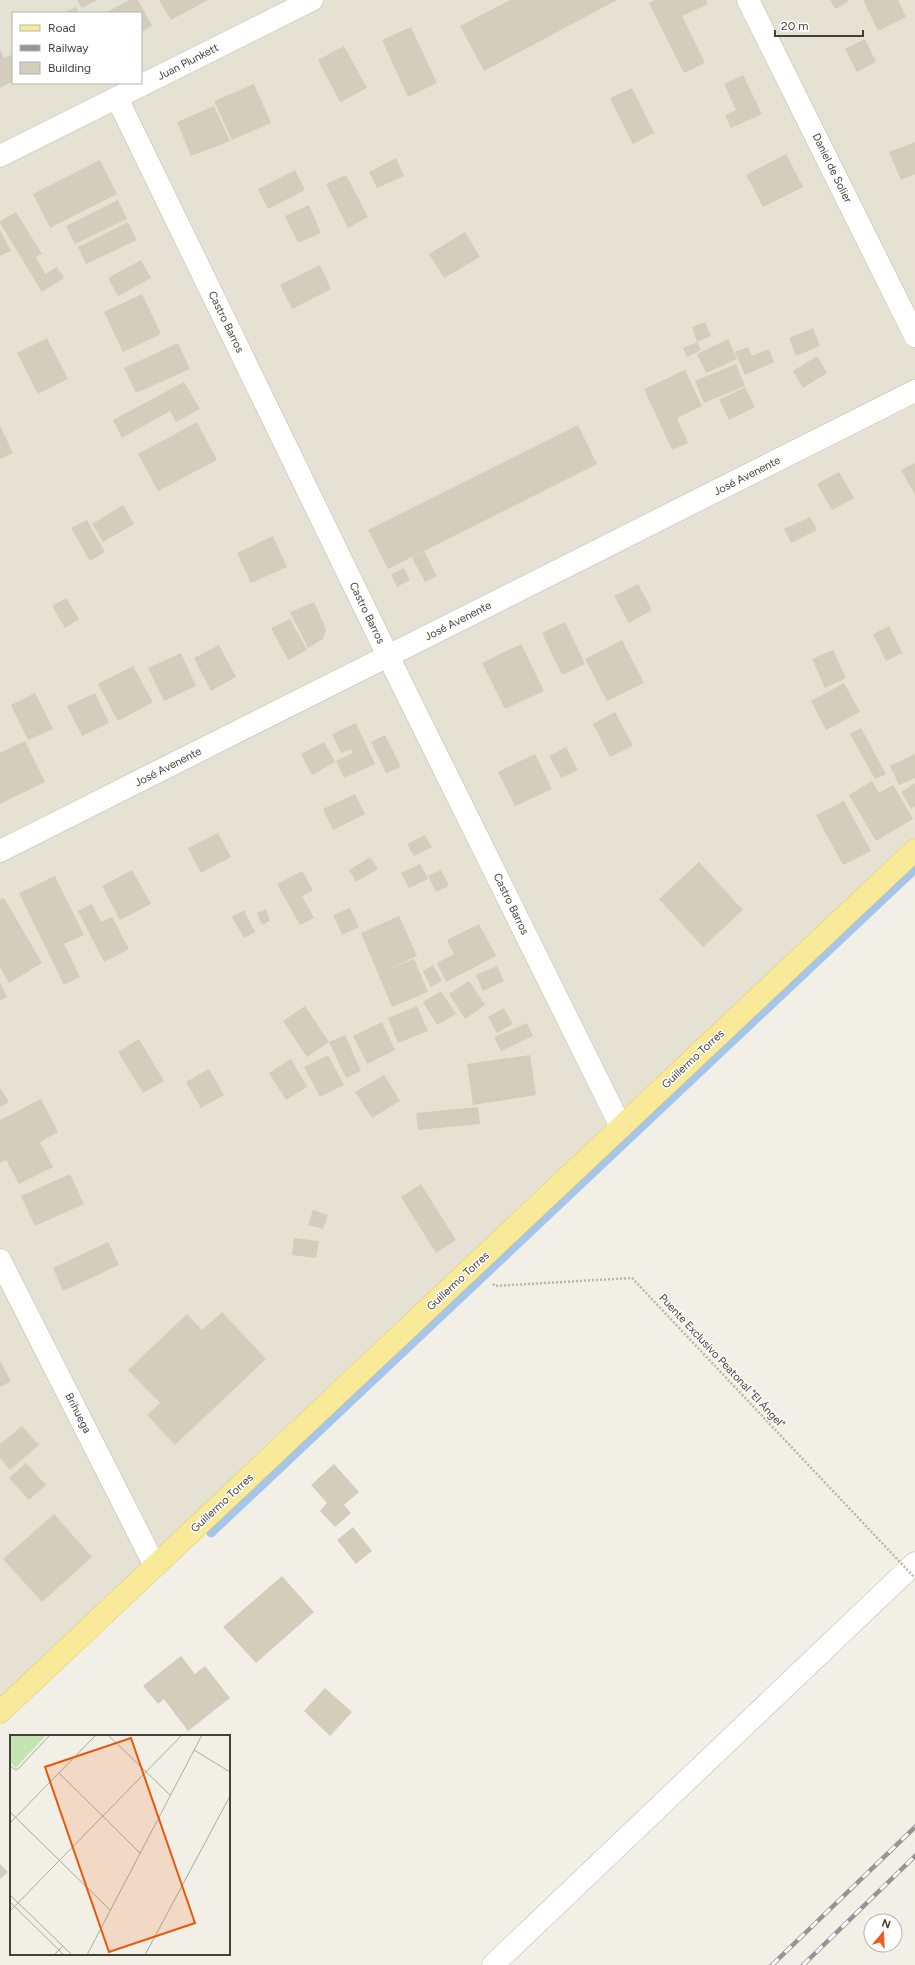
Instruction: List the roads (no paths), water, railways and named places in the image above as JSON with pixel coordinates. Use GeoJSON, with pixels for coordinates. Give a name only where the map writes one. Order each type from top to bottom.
{"type":"FeatureCollection","features":[{"type":"Feature","properties":{"kind":"main road","name":"Guillermo Torres"},"geometry":{"type":"LineString","coordinates":[[0,1712],[915,850]]}},
{"type":"Feature","properties":{"kind":"street","name":"Juan Plunkett"},"geometry":{"type":"LineString","coordinates":[[0,156],[312,0]]}},
{"type":"Feature","properties":{"kind":"street","name":"Daniel de Solier"},"geometry":{"type":"LineString","coordinates":[[748,0],[915,336]]}},
{"type":"Feature","properties":{"kind":"street","name":"Castro Barros"},"geometry":{"type":"LineString","coordinates":[[117,98],[388,656],[621,1127]]}},
{"type":"Feature","properties":{"kind":"street","name":"José Avenente"},"geometry":{"type":"LineString","coordinates":[[0,851],[915,391]]}},
{"type":"Feature","properties":{"kind":"street","name":"Brihuega"},"geometry":{"type":"LineString","coordinates":[[0,1260],[155,1566]]}},
{"type":"Feature","properties":{"kind":"street"},"geometry":{"type":"LineString","coordinates":[[494,1965],[915,1563]]}},
{"type":"Feature","properties":{"kind":"waterway"},"geometry":{"type":"LineString","coordinates":[[211,1533],[915,869]]}},
{"type":"Feature","properties":{"kind":"railway"},"geometry":{"type":"LineString","coordinates":[[772,1965],[915,1827]]}},
{"type":"Feature","properties":{"kind":"railway"},"geometry":{"type":"LineString","coordinates":[[803,1965],[915,1856]]}}]}
